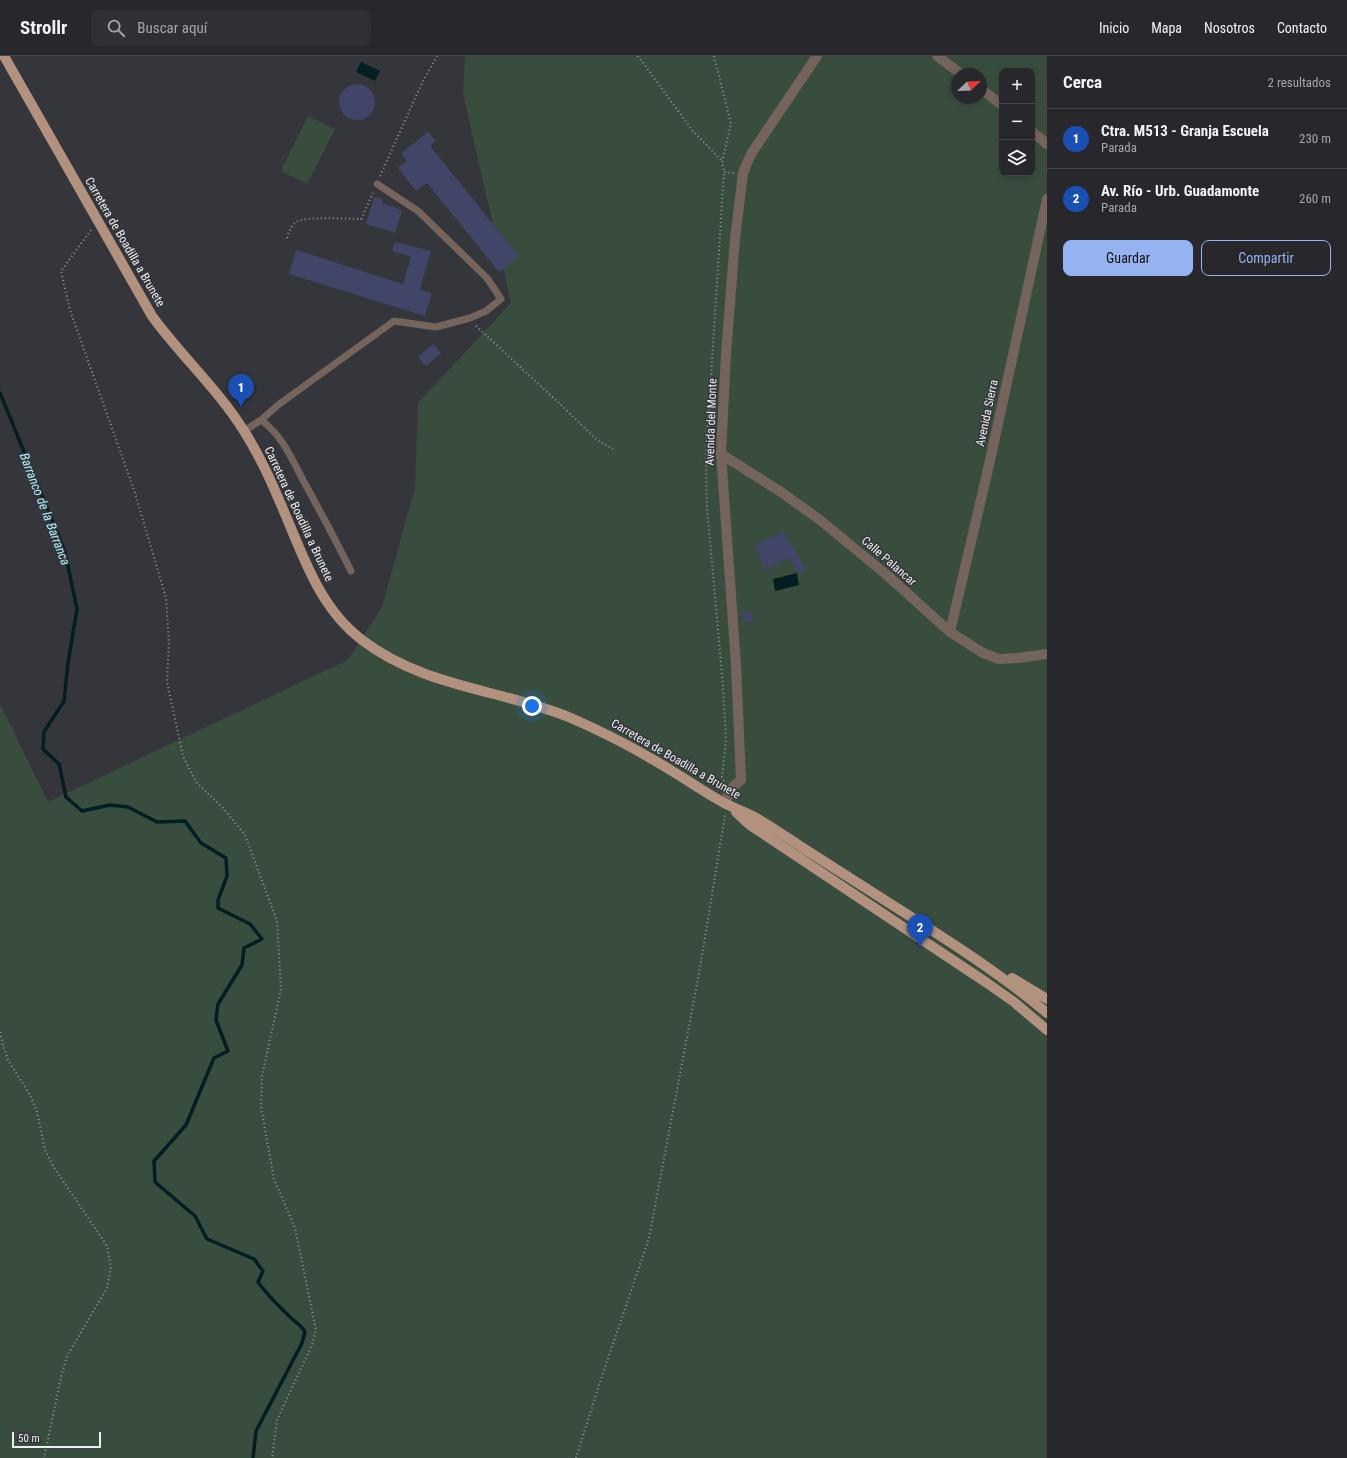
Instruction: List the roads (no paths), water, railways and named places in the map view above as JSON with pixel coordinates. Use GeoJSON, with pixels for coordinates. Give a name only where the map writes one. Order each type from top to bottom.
{"type":"FeatureCollection","features":[{"type":"Feature","properties":{"kind":"main road","name":"Carretera de Boadilla a Brunete"},"geometry":{"type":"LineString","coordinates":[[5,56],[152,316],[168,338],[221,398],[244,430],[263,464],[307,569],[334,611],[348,628],[361,640],[390,659],[413,670],[434,678],[546,709],[569,717],[652,758],[727,804],[756,818],[999,976],[1047,1022]]}},
{"type":"Feature","properties":{"kind":"main road"},"geometry":{"type":"LineString","coordinates":[[727,804],[750,826],[1014,1002],[1047,1022]]}},
{"type":"Feature","properties":{"kind":"main road"},"geometry":{"type":"LineString","coordinates":[[918,922],[945,934],[1018,982],[1047,999]]}},
{"type":"Feature","properties":{"kind":"street","name":"Avenida del Monte"},"geometry":{"type":"LineString","coordinates":[[727,804],[728,791],[741,780],[736,665],[721,454],[726,354],[735,239],[743,173],[751,154],[817,56]]}},
{"type":"Feature","properties":{"kind":"street"},"geometry":{"type":"LineString","coordinates":[[937,56],[953,68]]}},
{"type":"Feature","properties":{"kind":"street"},"geometry":{"type":"LineString","coordinates":[[987,94],[1001,104]]}},
{"type":"Feature","properties":{"kind":"street"},"geometry":{"type":"LineString","coordinates":[[1035,134],[1047,144]]}},
{"type":"Feature","properties":{"kind":"street","name":"Avenida Sierra"},"geometry":{"type":"LineString","coordinates":[[950,632],[989,465],[1047,199]]}},
{"type":"Feature","properties":{"kind":"street","name":"Calle Palancar"},"geometry":{"type":"LineString","coordinates":[[721,454],[782,492],[820,520],[888,576],[950,632],[983,653],[999,658],[1018,658],[1047,654]]}},
{"type":"Feature","properties":{"kind":"lane"},"geometry":{"type":"LineString","coordinates":[[244,430],[261,420],[278,405],[394,320],[436,327],[470,318],[486,311],[501,299],[488,278],[418,211],[377,184]]}},
{"type":"Feature","properties":{"kind":"lane"},"geometry":{"type":"LineString","coordinates":[[261,420],[281,439],[351,571]]}},
{"type":"Feature","properties":{"kind":"water"},"geometry":{"type":"Polygon","coordinates":[[[361,62],[380,71],[375,81],[356,72],[361,62]]]}},
{"type":"Feature","properties":{"kind":"water"},"geometry":{"type":"Polygon","coordinates":[[[797,573],[799,585],[775,591],[773,579],[797,573]]]}},
{"type":"Feature","properties":{"kind":"waterway","name":"Barranco de la Barranca"},"geometry":{"type":"LineString","coordinates":[[0,393],[65,552],[77,609],[68,663],[64,701],[44,732],[43,749],[59,764],[66,797],[82,811],[110,805],[128,807],[157,822],[185,821],[201,843],[226,858],[227,876],[218,900],[218,908],[250,924],[262,939],[244,948],[242,965],[218,1004],[216,1020],[228,1051],[214,1058],[186,1125],[154,1161],[155,1182],[195,1216],[207,1239],[254,1259],[263,1271],[258,1282],[273,1300],[300,1325],[305,1332],[302,1343],[256,1431],[253,1458]]}},
{"type":"Feature","properties":{"kind":"place","name":"Ctra. M513 - Granja Escuela"},"geometry":{"type":"Point","coordinates":[241,407]}},
{"type":"Feature","properties":{"kind":"place","name":"Av. Río - Urb. Guadamonte"},"geometry":{"type":"Point","coordinates":[920,947]}}]}
